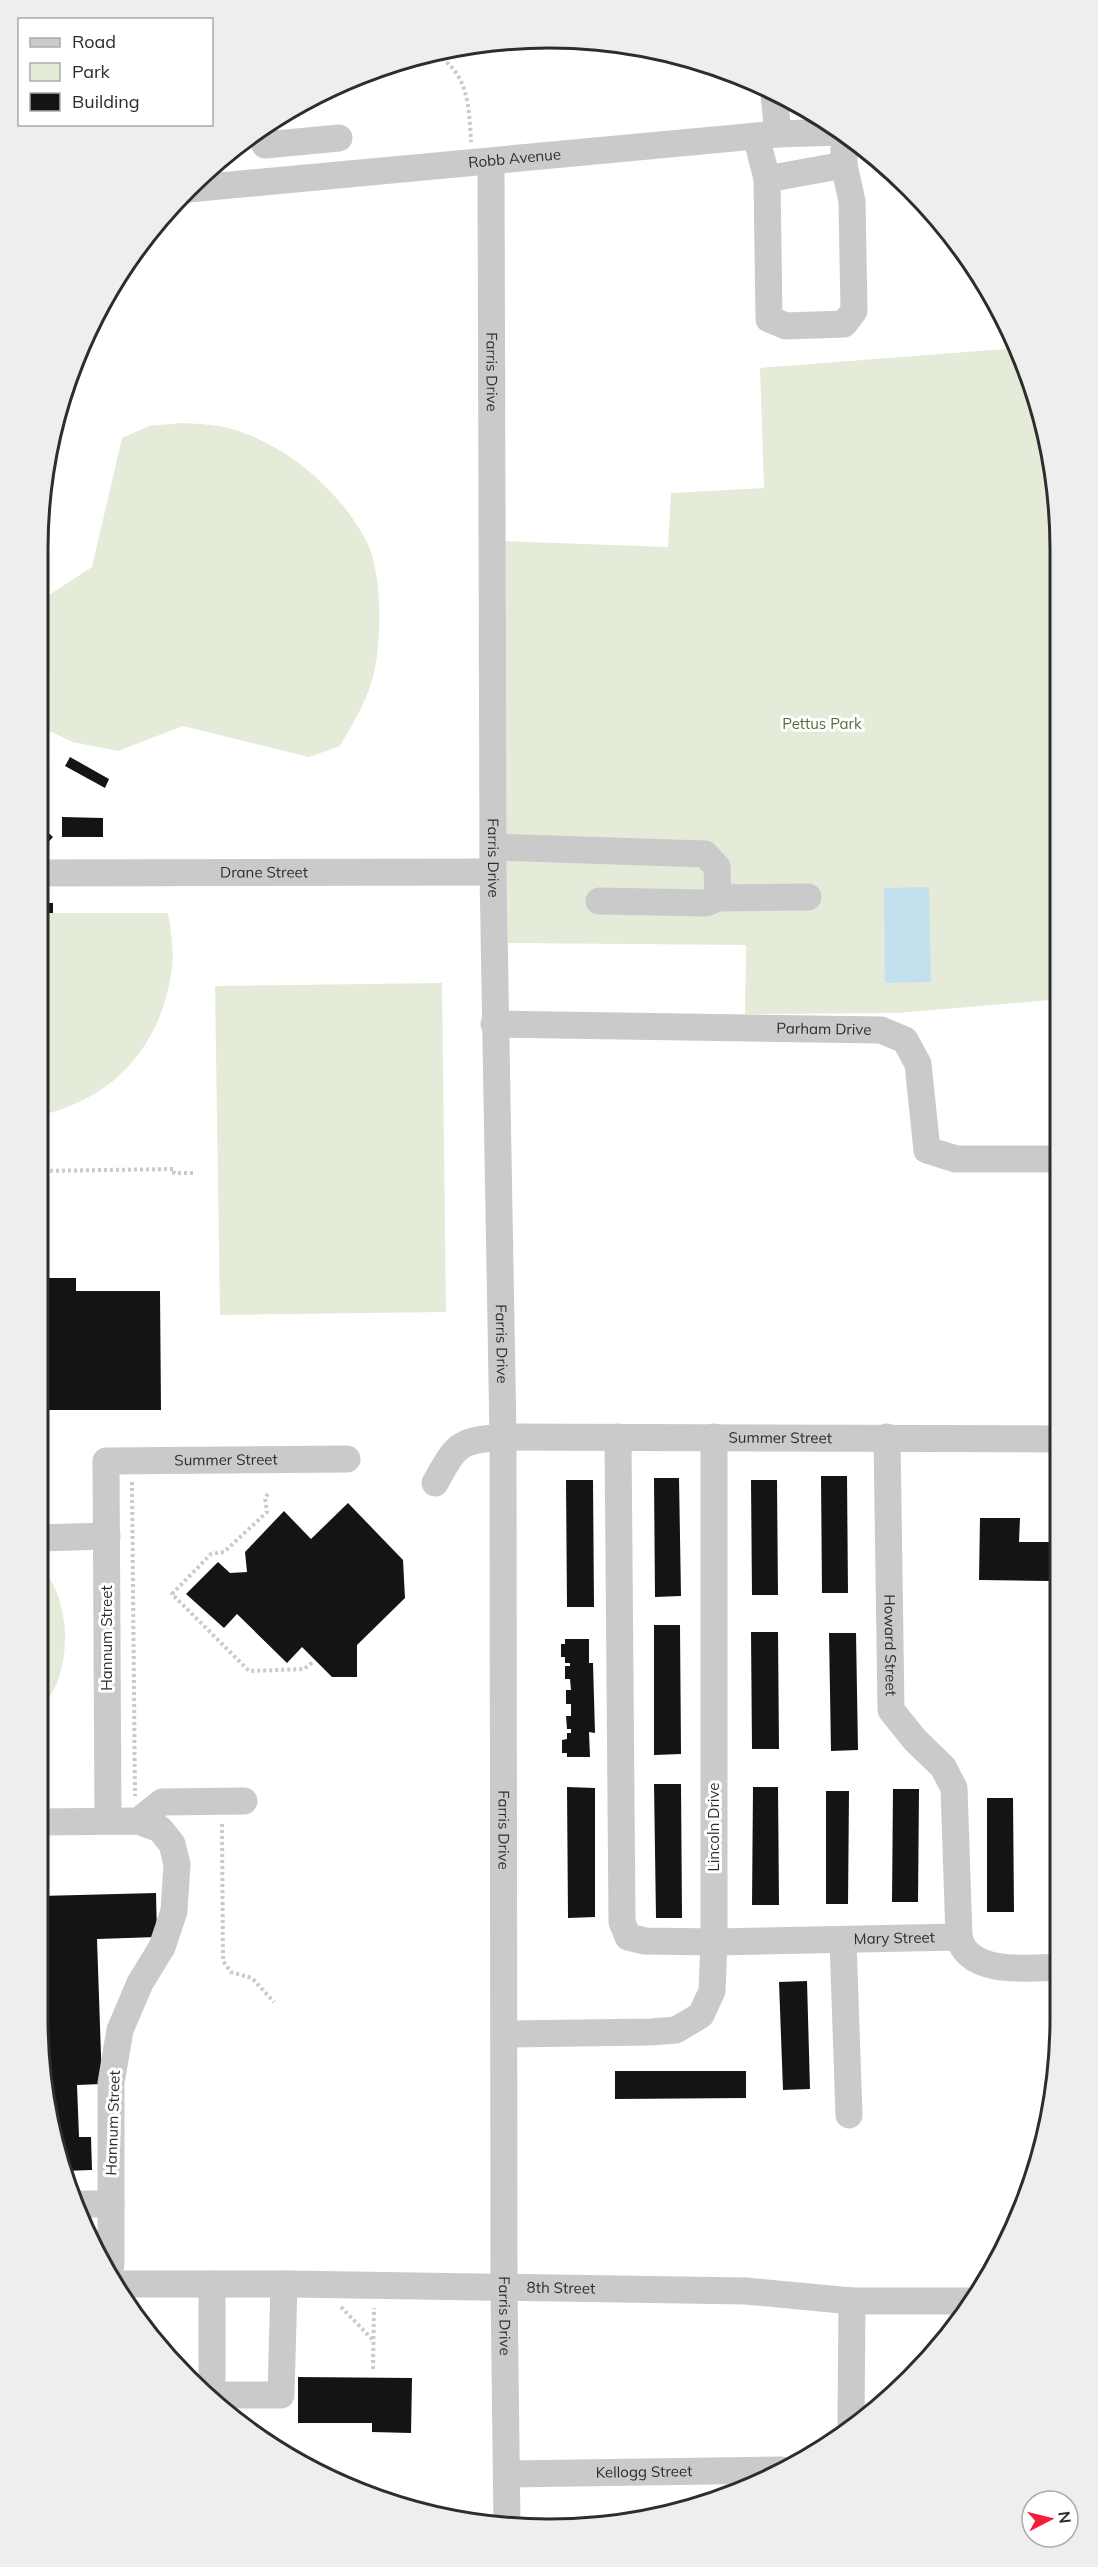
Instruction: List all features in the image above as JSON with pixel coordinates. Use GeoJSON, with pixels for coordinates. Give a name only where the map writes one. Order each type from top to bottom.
{"type":"FeatureCollection","features":[{"type":"Feature","properties":{"kind":"street"},"geometry":{"type":"LineString","coordinates":[[773,101],[767,135],[769,319],[786,326],[844,324],[854,311],[852,201],[844,165],[843,144]]}},
{"type":"Feature","properties":{"kind":"street","name":"Robb Avenue"},"geometry":{"type":"LineString","coordinates":[[203,188],[269,182],[481,154],[828,133]]}},
{"type":"Feature","properties":{"kind":"street"},"geometry":{"type":"LineString","coordinates":[[266,136],[339,138]]}},
{"type":"Feature","properties":{"kind":"street"},"geometry":{"type":"LineString","coordinates":[[264,137],[269,182]]}},
{"type":"Feature","properties":{"kind":"street","name":"Farris Drive"},"geometry":{"type":"LineString","coordinates":[[481,154],[494,1024],[503,1437],[504,2289],[507,2517]]}},
{"type":"Feature","properties":{"kind":"street"},"geometry":{"type":"LineString","coordinates":[[767,179],[844,165]]}},
{"type":"Feature","properties":{"kind":"street","name":"Drane Street"},"geometry":{"type":"LineString","coordinates":[[48,873],[705,854],[717,867],[718,898]]}},
{"type":"Feature","properties":{"kind":"street"},"geometry":{"type":"LineString","coordinates":[[598,901],[706,903],[718,898],[808,897]]}},
{"type":"Feature","properties":{"kind":"street","name":"Parham Drive"},"geometry":{"type":"LineString","coordinates":[[494,1024],[881,1030],[905,1040],[918,1064],[927,1150],[956,1159],[1050,1159]]}},
{"type":"Feature","properties":{"kind":"street","name":"Summer Street"},"geometry":{"type":"LineString","coordinates":[[435,1483],[453,1450],[470,1440],[503,1437],[1050,1439]]}},
{"type":"Feature","properties":{"kind":"street","name":"Mary Street"},"geometry":{"type":"LineString","coordinates":[[618,1437],[621,1922],[628,1937],[645,1941],[714,1942],[959,1937]]}},
{"type":"Feature","properties":{"kind":"street","name":"Lincoln Drive"},"geometry":{"type":"LineString","coordinates":[[505,2034],[676,2030],[701,2015],[712,1991],[714,1942],[714,1437]]}},
{"type":"Feature","properties":{"kind":"street","name":"Howard Street"},"geometry":{"type":"LineString","coordinates":[[887,1437],[891,1710],[915,1740],[943,1767],[954,1788],[959,1937]]}},
{"type":"Feature","properties":{"kind":"street","name":"Summer Street"},"geometry":{"type":"LineString","coordinates":[[106,1461],[347,1459]]}},
{"type":"Feature","properties":{"kind":"street","name":"Hannum Street"},"geometry":{"type":"LineString","coordinates":[[106,1461],[108,1821],[136,1812],[160,1829],[172,1844],[177,1864],[174,1911],[162,1947],[140,1983],[120,2030],[111,2083],[110,2258]]}},
{"type":"Feature","properties":{"kind":"street"},"geometry":{"type":"LineString","coordinates":[[48,1538],[106,1536]]}},
{"type":"Feature","properties":{"kind":"street"},"geometry":{"type":"LineString","coordinates":[[136,1812],[162,1802],[233,1807]]}},
{"type":"Feature","properties":{"kind":"street"},"geometry":{"type":"LineString","coordinates":[[48,1822],[108,1821]]}},
{"type":"Feature","properties":{"kind":"street"},"geometry":{"type":"LineString","coordinates":[[959,1937],[962,1948],[979,1961],[1007,1969],[1050,1967]]}},
{"type":"Feature","properties":{"kind":"street"},"geometry":{"type":"LineString","coordinates":[[843,1940],[849,2115]]}},
{"type":"Feature","properties":{"kind":"street"},"geometry":{"type":"LineString","coordinates":[[84,2204],[111,2204]]}},
{"type":"Feature","properties":{"kind":"street","name":"8th Street"},"geometry":{"type":"LineString","coordinates":[[125,2284],[746,2291],[852,2301],[962,2301]]}},
{"type":"Feature","properties":{"kind":"street"},"geometry":{"type":"LineString","coordinates":[[212,2284],[212,2388]]}},
{"type":"Feature","properties":{"kind":"street"},"geometry":{"type":"LineString","coordinates":[[219,2395],[281,2395],[284,2284]]}},
{"type":"Feature","properties":{"kind":"street"},"geometry":{"type":"LineString","coordinates":[[851,2417],[852,2301]]}},
{"type":"Feature","properties":{"kind":"street","name":"Kellogg Street"},"geometry":{"type":"LineString","coordinates":[[508,2474],[764,2470]]}},
{"type":"Feature","properties":{"kind":"path"},"geometry":{"type":"LineString","coordinates":[[442,60],[466,88],[481,154]]}},
{"type":"Feature","properties":{"kind":"path"},"geometry":{"type":"LineString","coordinates":[[48,1171],[174,1169],[174,1173],[194,1173]]}},
{"type":"Feature","properties":{"kind":"path"},"geometry":{"type":"LineString","coordinates":[[132,1481],[136,1812]]}},
{"type":"Feature","properties":{"kind":"path"},"geometry":{"type":"LineString","coordinates":[[268,1494],[265,1498],[267,1512],[225,1552],[211,1554],[171,1594],[249,1671],[304,1669],[313,1662]]}},
{"type":"Feature","properties":{"kind":"path"},"geometry":{"type":"LineString","coordinates":[[233,1807],[223,1961],[231,1972],[252,1978],[274,2002]]}},
{"type":"Feature","properties":{"kind":"path"},"geometry":{"type":"LineString","coordinates":[[339,2304],[373,2340]]}},
{"type":"Feature","properties":{"kind":"path"},"geometry":{"type":"LineString","coordinates":[[373,2369],[374,2305]]}},
{"type":"Feature","properties":{"kind":"green space","name":"Pettus Park"},"geometry":{"type":"Polygon","coordinates":[[[1008,349],[1012,357],[1033,419],[1046,484],[1049,516],[1050,1000],[898,1013],[745,1014],[746,945],[508,943],[500,541],[668,547],[671,493],[764,488],[760,368],[1008,349]]]}},
{"type":"Feature","properties":{"kind":"green space"},"geometry":{"type":"Polygon","coordinates":[[[181,423],[215,425],[255,437],[294,459],[312,473],[356,523],[367,542],[376,570],[379,606],[377,658],[372,682],[340,746],[309,757],[183,726],[118,751],[73,742],[48,730],[48,596],[92,567],[122,438],[149,426],[181,423]]]}},
{"type":"Feature","properties":{"kind":"green space"},"geometry":{"type":"Polygon","coordinates":[[[48,913],[168,913],[173,954],[172,968],[158,1022],[130,1065],[90,1097],[48,1113],[48,913]]]}},
{"type":"Feature","properties":{"kind":"green space"},"geometry":{"type":"Polygon","coordinates":[[[442,983],[446,1312],[220,1315],[215,986],[442,983]]]}},
{"type":"Feature","properties":{"kind":"green space"},"geometry":{"type":"Polygon","coordinates":[[[48,1576],[58,1596],[65,1637],[59,1678],[48,1698],[48,1576]]]}},
{"type":"Feature","properties":{"kind":"water"},"geometry":{"type":"Polygon","coordinates":[[[929,887],[931,982],[885,983],[884,888],[929,887]]]}},
{"type":"Feature","properties":{"kind":"building"},"geometry":{"type":"Polygon","coordinates":[[[70,757],[109,779],[105,788],[65,766],[70,757]]]}},
{"type":"Feature","properties":{"kind":"building"},"geometry":{"type":"Polygon","coordinates":[[[62,817],[103,818],[103,837],[62,837],[62,817]]]}},
{"type":"Feature","properties":{"kind":"building"},"geometry":{"type":"Polygon","coordinates":[[[48,832],[53,837],[48,842],[48,832]]]}},
{"type":"Feature","properties":{"kind":"building"},"geometry":{"type":"Polygon","coordinates":[[[48,903],[53,903],[53,913],[48,913],[48,903]]]}},
{"type":"Feature","properties":{"kind":"building"},"geometry":{"type":"Polygon","coordinates":[[[48,1278],[76,1278],[76,1291],[160,1291],[161,1410],[48,1410],[48,1278]]]}},
{"type":"Feature","properties":{"kind":"building"},"geometry":{"type":"Polygon","coordinates":[[[821,1476],[847,1476],[848,1593],[822,1593],[821,1476]]]}},
{"type":"Feature","properties":{"kind":"building"},"geometry":{"type":"Polygon","coordinates":[[[654,1478],[679,1478],[681,1596],[655,1597],[654,1478]]]}},
{"type":"Feature","properties":{"kind":"building"},"geometry":{"type":"Polygon","coordinates":[[[566,1480],[593,1480],[594,1607],[567,1607],[566,1480]]]}},
{"type":"Feature","properties":{"kind":"building"},"geometry":{"type":"Polygon","coordinates":[[[751,1480],[777,1480],[778,1595],[752,1595],[751,1480]]]}},
{"type":"Feature","properties":{"kind":"building"},"geometry":{"type":"Polygon","coordinates":[[[348,1503],[403,1560],[405,1598],[357,1645],[357,1677],[332,1677],[302,1647],[287,1663],[237,1614],[224,1628],[186,1594],[218,1562],[230,1573],[247,1572],[245,1552],[284,1511],[311,1539],[348,1503]]]}},
{"type":"Feature","properties":{"kind":"building"},"geometry":{"type":"Polygon","coordinates":[[[980,1518],[1020,1518],[1019,1542],[1049,1542],[1049,1581],[979,1580],[980,1518]]]}},
{"type":"Feature","properties":{"kind":"building"},"geometry":{"type":"Polygon","coordinates":[[[654,1625],[680,1625],[681,1754],[654,1755],[654,1625]]]}},
{"type":"Feature","properties":{"kind":"building"},"geometry":{"type":"Polygon","coordinates":[[[751,1632],[778,1632],[779,1749],[752,1749],[751,1632]]]}},
{"type":"Feature","properties":{"kind":"building"},"geometry":{"type":"Polygon","coordinates":[[[829,1633],[856,1633],[858,1750],[831,1751],[829,1633]]]}},
{"type":"Feature","properties":{"kind":"building"},"geometry":{"type":"Polygon","coordinates":[[[565,1639],[589,1639],[589,1663],[593,1663],[595,1733],[589,1732],[590,1757],[567,1757],[567,1753],[562,1753],[562,1740],[567,1739],[567,1733],[571,1733],[571,1729],[567,1729],[566,1716],[571,1716],[571,1704],[566,1704],[566,1690],[571,1690],[570,1679],[565,1679],[565,1666],[570,1666],[570,1663],[565,1663],[565,1657],[561,1657],[561,1644],[565,1644],[565,1639]]]}},
{"type":"Feature","properties":{"kind":"building"},"geometry":{"type":"Polygon","coordinates":[[[654,1784],[681,1784],[682,1918],[656,1918],[654,1784]]]}},
{"type":"Feature","properties":{"kind":"building"},"geometry":{"type":"Polygon","coordinates":[[[567,1787],[595,1788],[595,1917],[568,1918],[567,1787]]]}},
{"type":"Feature","properties":{"kind":"building"},"geometry":{"type":"Polygon","coordinates":[[[753,1787],[778,1787],[779,1905],[752,1905],[753,1787]]]}},
{"type":"Feature","properties":{"kind":"building"},"geometry":{"type":"Polygon","coordinates":[[[893,1789],[919,1789],[918,1902],[892,1902],[893,1789]]]}},
{"type":"Feature","properties":{"kind":"building"},"geometry":{"type":"Polygon","coordinates":[[[826,1791],[849,1791],[848,1904],[826,1904],[826,1791]]]}},
{"type":"Feature","properties":{"kind":"building"},"geometry":{"type":"Polygon","coordinates":[[[987,1798],[1013,1798],[1014,1912],[987,1912],[987,1798]]]}},
{"type":"Feature","properties":{"kind":"building"},"geometry":{"type":"Polygon","coordinates":[[[156,1893],[157,1937],[97,1939],[102,2084],[77,2085],[79,2137],[91,2137],[92,2170],[72,2171],[65,2148],[52,2083],[48,2018],[48,1896],[156,1893]]]}},
{"type":"Feature","properties":{"kind":"building"},"geometry":{"type":"Polygon","coordinates":[[[807,1981],[810,2089],[783,2090],[779,1982],[807,1981]]]}},
{"type":"Feature","properties":{"kind":"building"},"geometry":{"type":"Polygon","coordinates":[[[615,2071],[746,2071],[746,2098],[615,2099],[615,2071]]]}},
{"type":"Feature","properties":{"kind":"building"},"geometry":{"type":"Polygon","coordinates":[[[298,2377],[412,2378],[411,2433],[372,2432],[372,2423],[298,2423],[298,2377]]]}}]}
